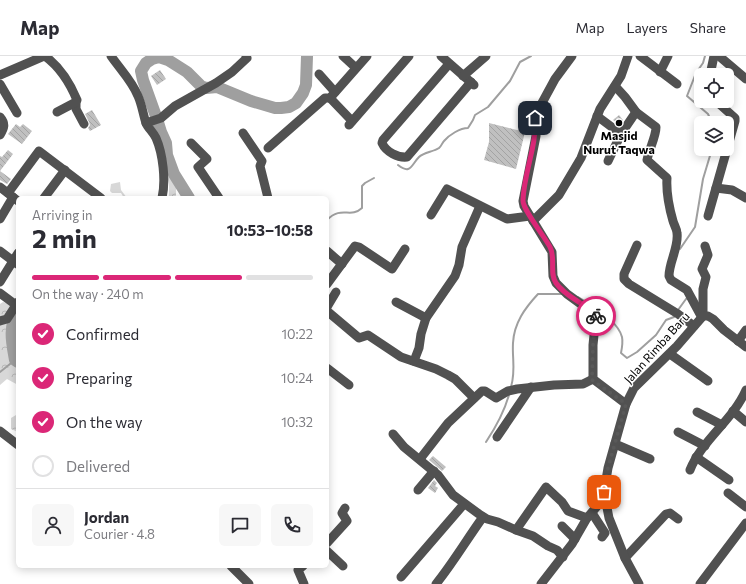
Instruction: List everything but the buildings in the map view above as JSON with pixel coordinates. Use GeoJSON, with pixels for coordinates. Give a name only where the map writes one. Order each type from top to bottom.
{"type":"FeatureCollection","features":[{"type":"Feature","properties":{"kind":"street"},"geometry":{"type":"LineString","coordinates":[[0,75],[25,60],[45,56],[60,70],[75,94],[78,100],[76,102],[76,109],[84,124]]}},
{"type":"Feature","properties":{"kind":"street"},"geometry":{"type":"LineString","coordinates":[[111,56],[131,82],[140,101],[154,121],[155,137],[158,144],[164,181],[162,196]]}},
{"type":"Feature","properties":{"kind":"street"},"geometry":{"type":"LineString","coordinates":[[343,56],[356,68]]}},
{"type":"Feature","properties":{"kind":"street"},"geometry":{"type":"LineString","coordinates":[[268,148],[325,98],[333,95],[367,56]]}},
{"type":"Feature","properties":{"kind":"street"},"geometry":{"type":"LineString","coordinates":[[319,74],[350,123],[409,56]]}},
{"type":"Feature","properties":{"kind":"street"},"geometry":{"type":"LineString","coordinates":[[441,56],[472,83],[407,157],[401,158],[384,148],[382,143],[383,140],[449,64]]}},
{"type":"Feature","properties":{"kind":"street"},"geometry":{"type":"LineString","coordinates":[[463,76],[486,56]]}},
{"type":"Feature","properties":{"kind":"street"},"geometry":{"type":"LineString","coordinates":[[572,56],[555,79],[536,114],[536,136],[523,204],[552,252],[556,283],[567,294],[596,315],[592,380]]}},
{"type":"Feature","properties":{"kind":"street"},"geometry":{"type":"LineString","coordinates":[[431,215],[447,190],[507,219],[532,218],[559,194],[581,158],[597,116],[623,73],[628,56]]}},
{"type":"Feature","properties":{"kind":"street"},"geometry":{"type":"LineString","coordinates":[[640,56],[677,84]]}},
{"type":"Feature","properties":{"kind":"street"},"geometry":{"type":"LineString","coordinates":[[660,72],[668,56]]}},
{"type":"Feature","properties":{"kind":"street"},"geometry":{"type":"LineString","coordinates":[[711,68],[714,56]]}},
{"type":"Feature","properties":{"kind":"street"},"geometry":{"type":"LineString","coordinates":[[719,56],[746,79]]}},
{"type":"Feature","properties":{"kind":"street"},"geometry":{"type":"LineString","coordinates":[[154,121],[175,106],[201,92],[232,72],[247,57]]}},
{"type":"Feature","properties":{"kind":"street"},"geometry":{"type":"LineString","coordinates":[[0,84],[17,113]]}},
{"type":"Feature","properties":{"kind":"street"},"geometry":{"type":"LineString","coordinates":[[615,86],[636,112],[656,127],[647,160],[667,178],[666,189],[668,202],[677,232],[677,239],[668,276],[671,280],[687,290],[700,314],[703,316]]}},
{"type":"Feature","properties":{"kind":"street"},"geometry":{"type":"LineString","coordinates":[[57,112],[76,102]]}},
{"type":"Feature","properties":{"kind":"street"},"geometry":{"type":"LineString","coordinates":[[708,216],[735,121],[733,116],[724,108]]}},
{"type":"Feature","properties":{"kind":"street"},"geometry":{"type":"LineString","coordinates":[[608,161],[621,134],[636,112]]}},
{"type":"Feature","properties":{"kind":"street"},"geometry":{"type":"LineString","coordinates":[[597,116],[621,134]]}},
{"type":"Feature","properties":{"kind":"street"},"geometry":{"type":"LineString","coordinates":[[0,117],[4,122],[4,126],[0,135]]}},
{"type":"Feature","properties":{"kind":"street"},"geometry":{"type":"LineString","coordinates":[[243,133],[262,161],[260,166],[268,196]]}},
{"type":"Feature","properties":{"kind":"street"},"geometry":{"type":"LineString","coordinates":[[191,143],[207,159],[198,167],[218,196]]}},
{"type":"Feature","properties":{"kind":"street"},"geometry":{"type":"LineString","coordinates":[[0,219],[39,151],[65,170],[88,194]]}},
{"type":"Feature","properties":{"kind":"street"},"geometry":{"type":"LineString","coordinates":[[46,196],[65,170]]}},
{"type":"Feature","properties":{"kind":"street"},"geometry":{"type":"LineString","coordinates":[[0,187],[13,197]]}},
{"type":"Feature","properties":{"kind":"street"},"geometry":{"type":"LineString","coordinates":[[716,188],[732,190],[746,198]]}},
{"type":"Feature","properties":{"kind":"street"},"geometry":{"type":"LineString","coordinates":[[414,361],[419,348],[421,334],[426,318],[455,276],[459,265],[462,247],[480,206]]}},
{"type":"Feature","properties":{"kind":"street"},"geometry":{"type":"LineString","coordinates":[[637,245],[624,274],[624,279],[629,284],[677,313],[694,326]]}},
{"type":"Feature","properties":{"kind":"street"},"geometry":{"type":"LineString","coordinates":[[329,281],[357,246],[392,270],[405,249]]}},
{"type":"Feature","properties":{"kind":"street"},"geometry":{"type":"LineString","coordinates":[[703,316],[703,289],[706,277],[702,269],[708,255],[705,246]]}},
{"type":"Feature","properties":{"kind":"street"},"geometry":{"type":"LineString","coordinates":[[0,251],[15,263],[0,282]]}},
{"type":"Feature","properties":{"kind":"street"},"geometry":{"type":"LineString","coordinates":[[329,253],[342,264]]}},
{"type":"Feature","properties":{"kind":"street"},"geometry":{"type":"LineString","coordinates":[[329,304],[336,292]]}},
{"type":"Feature","properties":{"kind":"street"},"geometry":{"type":"LineString","coordinates":[[0,293],[16,303]]}},
{"type":"Feature","properties":{"kind":"street"},"geometry":{"type":"LineString","coordinates":[[396,302],[426,318]]}},
{"type":"Feature","properties":{"kind":"street"},"geometry":{"type":"LineString","coordinates":[[0,321],[7,319],[16,306]]}},
{"type":"Feature","properties":{"kind":"street","name":"Jalan Rimba Baru"},"geometry":{"type":"LineString","coordinates":[[604,492],[608,468],[626,404],[634,388],[670,354],[703,316],[708,316],[713,319],[724,330],[746,347]]}},
{"type":"Feature","properties":{"kind":"street"},"geometry":{"type":"LineString","coordinates":[[329,317],[360,338],[369,335],[398,356],[448,375],[474,398]]}},
{"type":"Feature","properties":{"kind":"street"},"geometry":{"type":"LineString","coordinates":[[738,341],[746,330]]}},
{"type":"Feature","properties":{"kind":"street"},"geometry":{"type":"LineString","coordinates":[[670,354],[708,381]]}},
{"type":"Feature","properties":{"kind":"street"},"geometry":{"type":"LineString","coordinates":[[329,370],[349,385]]}},
{"type":"Feature","properties":{"kind":"street"},"geometry":{"type":"LineString","coordinates":[[420,460],[448,423],[482,391],[485,391],[496,398],[513,390],[554,384],[583,384],[592,380]]}},
{"type":"Feature","properties":{"kind":"street"},"geometry":{"type":"LineString","coordinates":[[592,380],[626,404]]}},
{"type":"Feature","properties":{"kind":"street"},"geometry":{"type":"LineString","coordinates":[[497,437],[531,387]]}},
{"type":"Feature","properties":{"kind":"street"},"geometry":{"type":"LineString","coordinates":[[690,470],[696,457],[733,411],[746,390]]}},
{"type":"Feature","properties":{"kind":"street"},"geometry":{"type":"LineString","coordinates":[[733,411],[746,422]]}},
{"type":"Feature","properties":{"kind":"street"},"geometry":{"type":"LineString","coordinates":[[697,412],[722,425]]}},
{"type":"Feature","properties":{"kind":"street"},"geometry":{"type":"LineString","coordinates":[[0,431],[16,443]]}},
{"type":"Feature","properties":{"kind":"street"},"geometry":{"type":"LineString","coordinates":[[678,432],[705,446]]}},
{"type":"Feature","properties":{"kind":"street"},"geometry":{"type":"LineString","coordinates":[[393,434],[404,447],[434,471],[451,493],[464,504],[483,517],[538,538],[546,545],[557,550],[563,556]]}},
{"type":"Feature","properties":{"kind":"street"},"geometry":{"type":"LineString","coordinates":[[615,444],[650,459]]}},
{"type":"Feature","properties":{"kind":"street"},"geometry":{"type":"LineString","coordinates":[[696,457],[729,480]]}},
{"type":"Feature","properties":{"kind":"street"},"geometry":{"type":"LineString","coordinates":[[418,490],[434,471]]}},
{"type":"Feature","properties":{"kind":"street"},"geometry":{"type":"LineString","coordinates":[[516,530],[546,487],[562,502],[567,510],[589,516],[605,533],[602,537]]}},
{"type":"Feature","properties":{"kind":"street"},"geometry":{"type":"LineString","coordinates":[[541,584],[563,556],[589,516],[599,504],[604,492]]}},
{"type":"Feature","properties":{"kind":"street"},"geometry":{"type":"LineString","coordinates":[[604,492],[609,518],[639,584]]}},
{"type":"Feature","properties":{"kind":"street"},"geometry":{"type":"LineString","coordinates":[[728,493],[746,507]]}},
{"type":"Feature","properties":{"kind":"street"},"geometry":{"type":"LineString","coordinates":[[401,577],[464,504]]}},
{"type":"Feature","properties":{"kind":"street"},"geometry":{"type":"LineString","coordinates":[[329,541],[347,521],[342,513],[345,508]]}},
{"type":"Feature","properties":{"kind":"street"},"geometry":{"type":"LineString","coordinates":[[626,558],[668,512],[678,519]]}},
{"type":"Feature","properties":{"kind":"street"},"geometry":{"type":"LineString","coordinates":[[436,584],[483,517]]}},
{"type":"Feature","properties":{"kind":"street"},"geometry":{"type":"LineString","coordinates":[[700,584],[743,534],[746,523]]}},
{"type":"Feature","properties":{"kind":"street"},"geometry":{"type":"LineString","coordinates":[[562,526],[575,539]]}},
{"type":"Feature","properties":{"kind":"street"},"geometry":{"type":"LineString","coordinates":[[329,553],[343,566]]}},
{"type":"Feature","properties":{"kind":"street"},"geometry":{"type":"LineString","coordinates":[[233,568],[249,584]]}},
{"type":"Feature","properties":{"kind":"street"},"geometry":{"type":"LineString","coordinates":[[300,568],[298,570],[304,584]]}},
{"type":"Feature","properties":{"kind":"green space"},"geometry":{"type":"Polygon","coordinates":[[[167,174],[171,175],[175,180],[176,196],[169,196],[167,174]]]}},
{"type":"Feature","properties":{"kind":"green space"},"geometry":{"type":"Polygon","coordinates":[[[120,182],[121,190],[126,196],[123,196],[121,193],[112,193],[110,191],[111,184],[120,182]]]}},
{"type":"Feature","properties":{"kind":"green space"},"geometry":{"type":"Polygon","coordinates":[[[3,302],[10,304],[10,307],[16,317],[16,384],[7,379],[0,385],[0,304],[3,302]]]}},
{"type":"Feature","properties":{"kind":"green space"},"geometry":{"type":"Polygon","coordinates":[[[16,415],[16,431],[11,429],[11,418],[16,415]]]}},
{"type":"Feature","properties":{"kind":"waterway"},"geometry":{"type":"LineString","coordinates":[[188,196],[174,174],[167,155],[166,143],[143,80],[141,71],[146,63],[159,57],[168,60],[187,72],[201,86],[206,88],[217,87],[251,101],[275,108],[281,108],[289,107],[296,103],[303,93],[306,85],[307,56]]}},
{"type":"Feature","properties":{"kind":"waterway"},"geometry":{"type":"LineString","coordinates":[[398,165],[402,168],[410,168],[421,155],[437,149],[449,136],[462,129],[468,128],[475,115],[488,107],[510,81],[520,62],[531,56]]}},
{"type":"Feature","properties":{"kind":"waterway"},"geometry":{"type":"LineString","coordinates":[[705,56],[703,63],[696,73],[687,96],[709,116]]}},
{"type":"Feature","properties":{"kind":"waterway"},"geometry":{"type":"LineString","coordinates":[[680,249],[695,227],[703,179],[710,156]]}},
{"type":"Feature","properties":{"kind":"waterway"},"geometry":{"type":"LineString","coordinates":[[329,218],[337,213],[354,212],[362,208],[362,186],[374,178]]}},
{"type":"Feature","properties":{"kind":"waterway"},"geometry":{"type":"LineString","coordinates":[[511,387],[514,365],[514,336],[521,316],[538,294],[563,294]]}},
{"type":"Feature","properties":{"kind":"waterway"},"geometry":{"type":"LineString","coordinates":[[578,297],[604,314],[620,331],[622,337],[621,353],[627,358],[637,352],[656,335],[666,320],[674,317],[675,315]]}},
{"type":"Feature","properties":{"kind":"waterway"},"geometry":{"type":"LineString","coordinates":[[678,310],[688,298]]}},
{"type":"Feature","properties":{"kind":"waterway"},"geometry":{"type":"LineString","coordinates":[[16,315],[12,329],[13,347],[16,361]]}},
{"type":"Feature","properties":{"kind":"waterway"},"geometry":{"type":"LineString","coordinates":[[0,372],[15,360]]}},
{"type":"Feature","properties":{"kind":"waterway"},"geometry":{"type":"LineString","coordinates":[[486,442],[505,407],[509,395]]}},
{"type":"Feature","properties":{"kind":"way so far"},"geometry":{"type":"LineString","coordinates":[[596,316],[592,380],[626,404],[608,468],[604,492]]}},
{"type":"Feature","properties":{"kind":"place","name":"Masjid Nurut Taqwa"},"geometry":{"type":"Point","coordinates":[619,123]}},
{"type":"Feature","properties":{"kind":"route"},"geometry":{"type":"LineString","coordinates":[[535,118],[536,136],[528,171],[523,204],[552,252],[554,280],[567,294],[596,316]]}}]}
